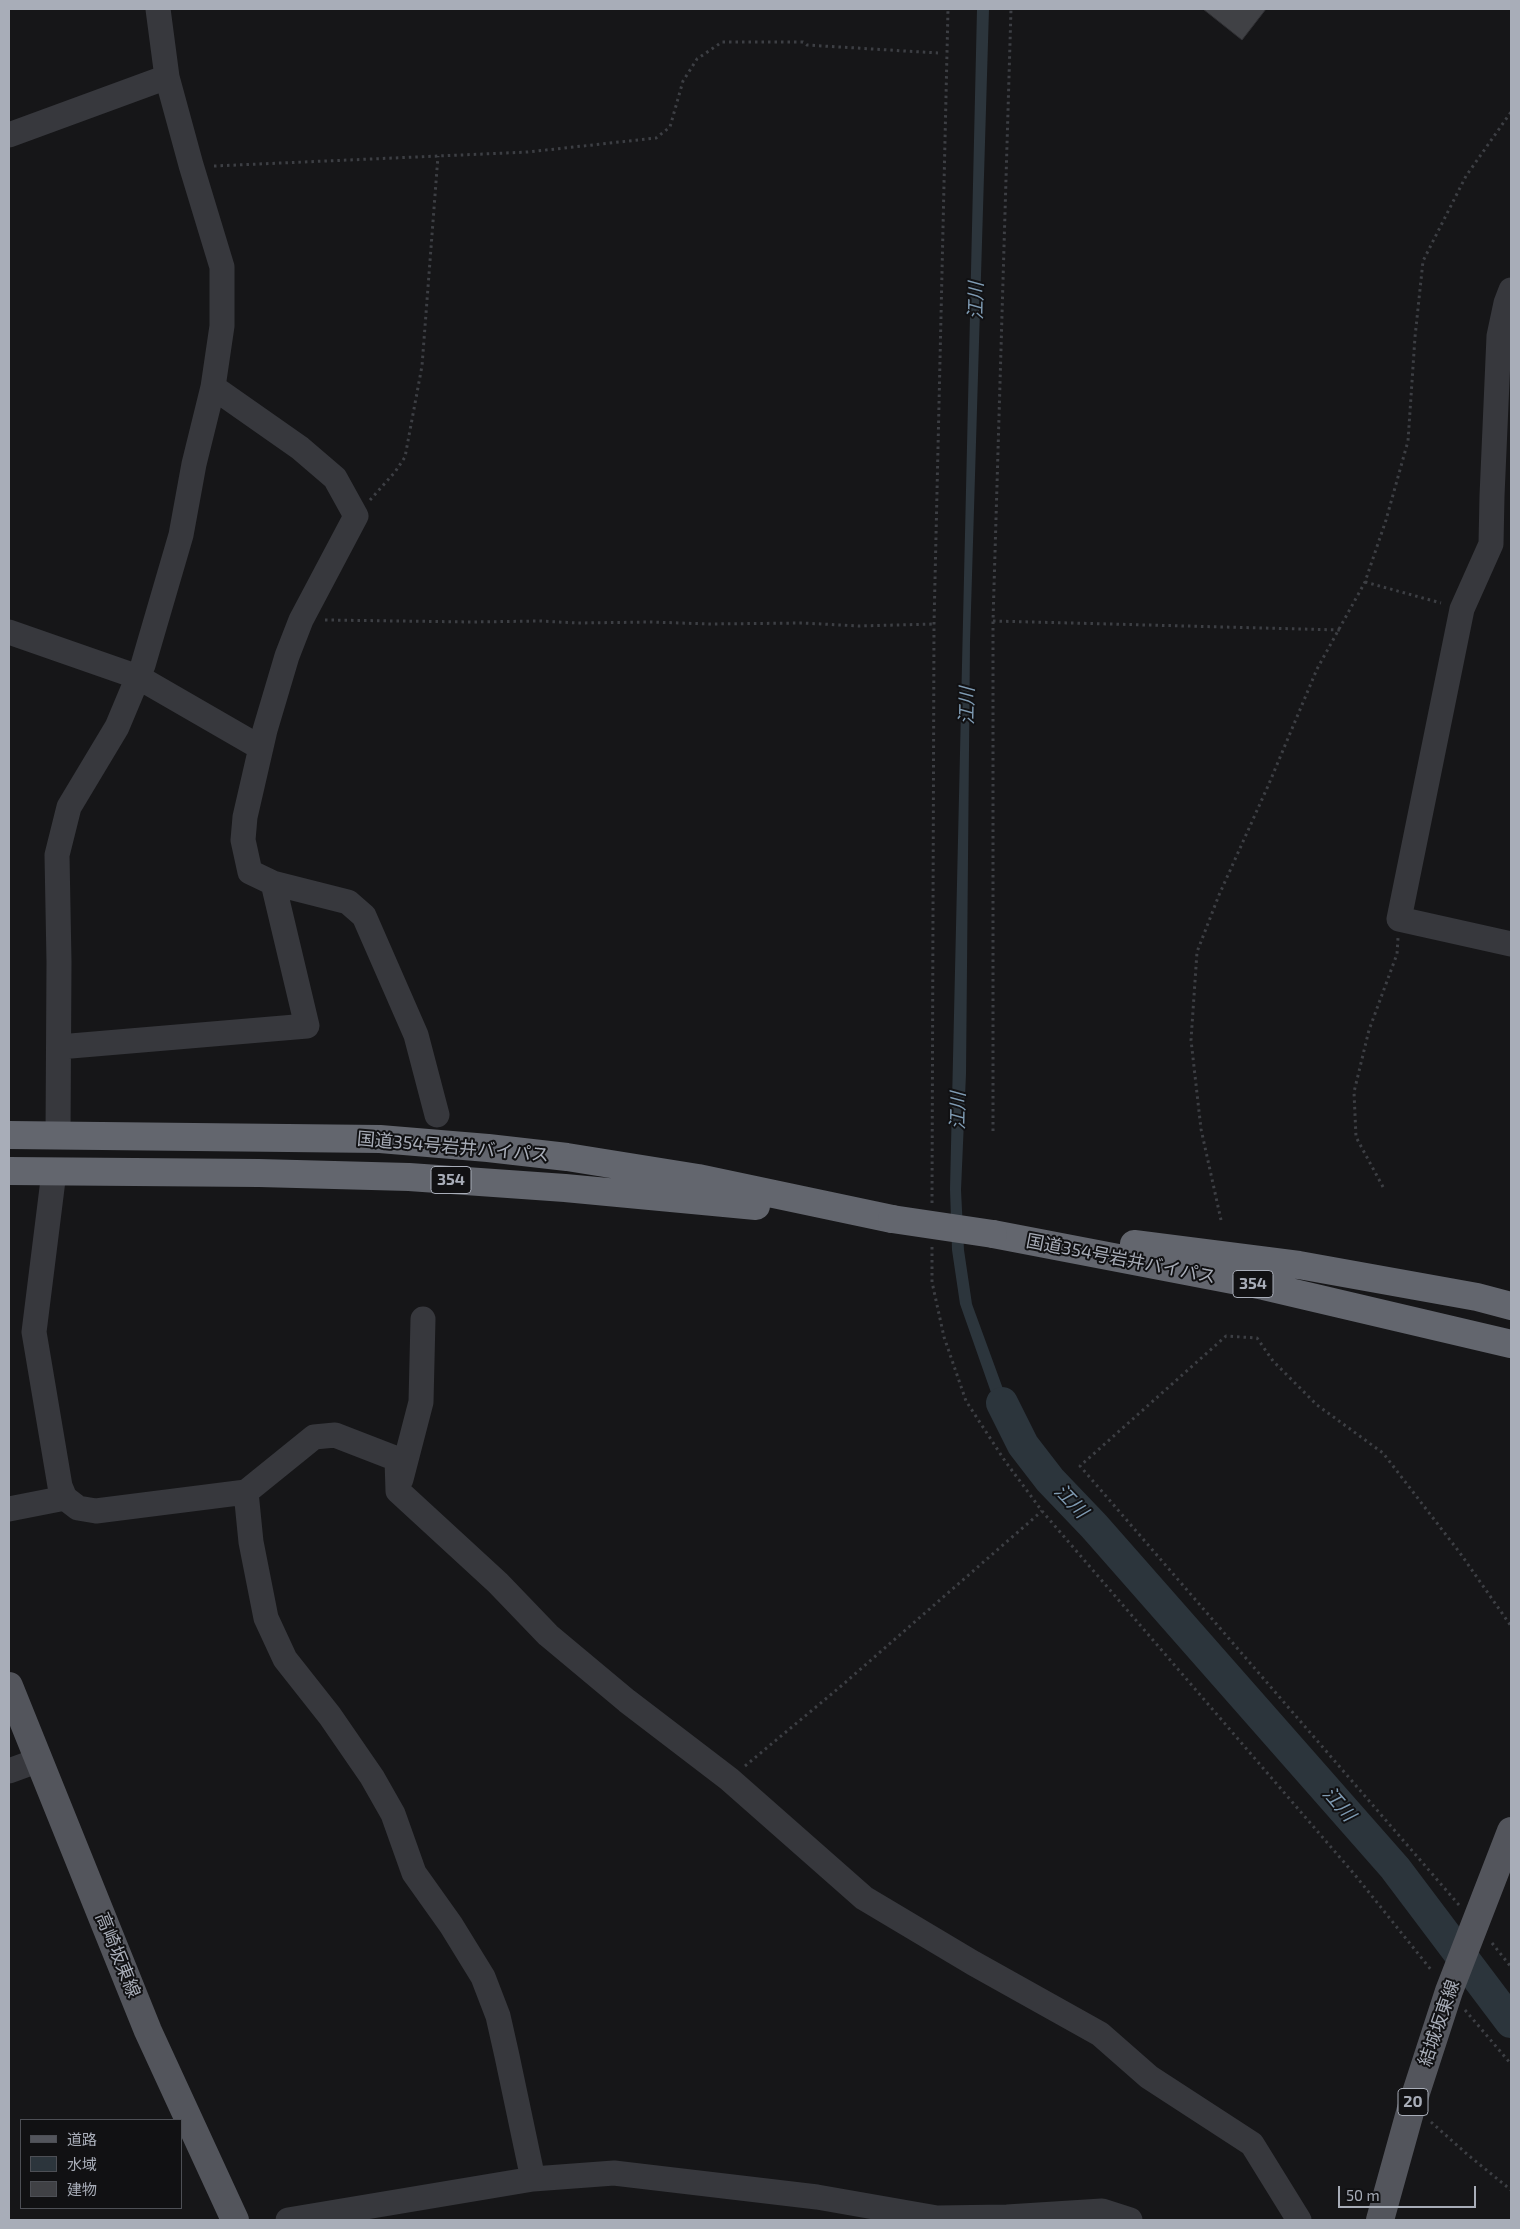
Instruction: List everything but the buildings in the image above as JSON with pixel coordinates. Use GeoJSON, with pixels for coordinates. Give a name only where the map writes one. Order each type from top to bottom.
{"type":"FeatureCollection","features":[{"type":"Feature","properties":{"kind":"highway","name":"国道354号岩井バイパス"},"geometry":{"type":"LineString","coordinates":[[9,1134],[380,1139],[567,1157],[698,1178],[892,1218],[993,1234],[1264,1286],[1511,1344]]}},
{"type":"Feature","properties":{"kind":"highway","name":"国道354号岩井バイパス"},"geometry":{"type":"LineString","coordinates":[[9,1171],[259,1173],[409,1177],[565,1188],[892,1218]]}},
{"type":"Feature","properties":{"kind":"highway","name":"国道354号岩井バイパス"},"geometry":{"type":"LineString","coordinates":[[993,1234],[1108,1240],[1299,1265],[1477,1297],[1511,1306]]}},
{"type":"Feature","properties":{"kind":"main road","name":"高崎坂東線"},"geometry":{"type":"LineString","coordinates":[[9,1686],[148,2031],[235,2220]]}},
{"type":"Feature","properties":{"kind":"main road","name":"結城坂東線"},"geometry":{"type":"LineString","coordinates":[[1380,2220],[1412,2105],[1450,1988],[1511,1831]]}},
{"type":"Feature","properties":{"kind":"street"},"geometry":{"type":"LineString","coordinates":[[58,1135],[57,855],[70,807],[117,727],[138,677],[181,536],[194,464],[213,387],[222,326],[222,267],[191,166],[167,76],[158,9]]}},
{"type":"Feature","properties":{"kind":"street"},"geometry":{"type":"LineString","coordinates":[[9,135],[167,76]]}},
{"type":"Feature","properties":{"kind":"street"},"geometry":{"type":"LineString","coordinates":[[1511,290],[1506,303],[1499,336],[1491,544],[1462,609],[1399,918],[1511,944]]}},
{"type":"Feature","properties":{"kind":"street"},"geometry":{"type":"LineString","coordinates":[[213,387],[300,448],[335,478],[356,516],[301,620],[287,656],[261,748],[245,817],[243,840],[250,872],[273,883],[348,902],[364,916],[416,1035],[437,1115]]}},
{"type":"Feature","properties":{"kind":"street"},"geometry":{"type":"LineString","coordinates":[[9,632],[138,677],[261,748]]}},
{"type":"Feature","properties":{"kind":"street"},"geometry":{"type":"LineString","coordinates":[[59,1047],[307,1026],[273,883]]}},
{"type":"Feature","properties":{"kind":"street"},"geometry":{"type":"LineString","coordinates":[[54,1172],[34,1332],[60,1486],[65,1498],[78,1508],[96,1511],[246,1492],[314,1437],[335,1435],[397,1459],[398,1491],[498,1583],[548,1635],[627,1701],[729,1779],[864,1898],[973,1963],[1100,2034],[1149,2077],[1252,2144],[1299,2220]]}},
{"type":"Feature","properties":{"kind":"street"},"geometry":{"type":"LineString","coordinates":[[398,1491],[421,1402],[423,1319]]}},
{"type":"Feature","properties":{"kind":"street"},"geometry":{"type":"LineString","coordinates":[[246,1492],[251,1542],[266,1618],[285,1659],[330,1716],[372,1777],[393,1814],[414,1873],[451,1925],[483,1977],[498,2016],[506,2048],[533,2179]]}},
{"type":"Feature","properties":{"kind":"street"},"geometry":{"type":"LineString","coordinates":[[9,1510],[65,1498]]}},
{"type":"Feature","properties":{"kind":"street"},"geometry":{"type":"LineString","coordinates":[[9,1771],[39,1760]]}},
{"type":"Feature","properties":{"kind":"street"},"geometry":{"type":"LineString","coordinates":[[288,2220],[533,2179],[614,2173],[817,2197],[938,2218],[1008,2217],[1102,2211],[1130,2220]]}},
{"type":"Feature","properties":{"kind":"path"},"geometry":{"type":"LineString","coordinates":[[932,1212],[934,624],[948,9]]}},
{"type":"Feature","properties":{"kind":"path"},"geometry":{"type":"LineString","coordinates":[[993,1131],[993,621],[1011,9]]}},
{"type":"Feature","properties":{"kind":"path"},"geometry":{"type":"LineString","coordinates":[[191,166],[226,167],[528,152],[656,138],[670,127],[683,81],[697,59],[722,42],[803,42],[807,45],[938,53]]}},
{"type":"Feature","properties":{"kind":"path"},"geometry":{"type":"LineString","coordinates":[[1221,1220],[1201,1129],[1191,1040],[1197,952],[1219,895],[1268,786],[1317,669],[1365,582],[1386,520],[1408,441],[1415,337],[1423,261],[1466,176],[1511,112]]}},
{"type":"Feature","properties":{"kind":"path"},"geometry":{"type":"LineString","coordinates":[[356,516],[395,472],[404,457],[422,366],[438,156]]}},
{"type":"Feature","properties":{"kind":"path"},"geometry":{"type":"LineString","coordinates":[[1365,582],[1462,609]]}},
{"type":"Feature","properties":{"kind":"path"},"geometry":{"type":"LineString","coordinates":[[301,620],[540,621],[578,624],[652,622],[709,624],[802,623],[859,626],[934,624]]}},
{"type":"Feature","properties":{"kind":"path"},"geometry":{"type":"LineString","coordinates":[[993,621],[1340,630]]}},
{"type":"Feature","properties":{"kind":"path"},"geometry":{"type":"LineString","coordinates":[[1384,1187],[1356,1137],[1354,1092],[1369,1030],[1397,954],[1399,918]]}},
{"type":"Feature","properties":{"kind":"path"},"geometry":{"type":"LineString","coordinates":[[932,1242],[932,1282],[944,1337],[966,1401],[1005,1461],[1042,1511],[1450,1988],[1511,2064]]}},
{"type":"Feature","properties":{"kind":"path"},"geometry":{"type":"LineString","coordinates":[[1473,1928],[1410,1850],[1080,1466],[1226,1336],[1258,1338],[1273,1361],[1317,1405],[1383,1453],[1460,1553],[1511,1626]]}},
{"type":"Feature","properties":{"kind":"path"},"geometry":{"type":"LineString","coordinates":[[729,1779],[840,1687],[1042,1511]]}},
{"type":"Feature","properties":{"kind":"path"},"geometry":{"type":"LineString","coordinates":[[1412,2105],[1511,2190]]}},
{"type":"Feature","properties":{"kind":"water"},"geometry":{"type":"Polygon","coordinates":[[[977,9],[989,9],[970,642],[966,1074],[961,1190],[964,1250],[972,1304],[1006,1397],[1028,1442],[1016,1446],[994,1401],[960,1304],[952,1250],[950,1189],[977,9]]]}},
{"type":"Feature","properties":{"kind":"waterway","name":"江川"},"geometry":{"type":"LineString","coordinates":[[1002,1403],[1023,1445],[1050,1480],[1094,1526],[1395,1868],[1511,2022]]}}]}
